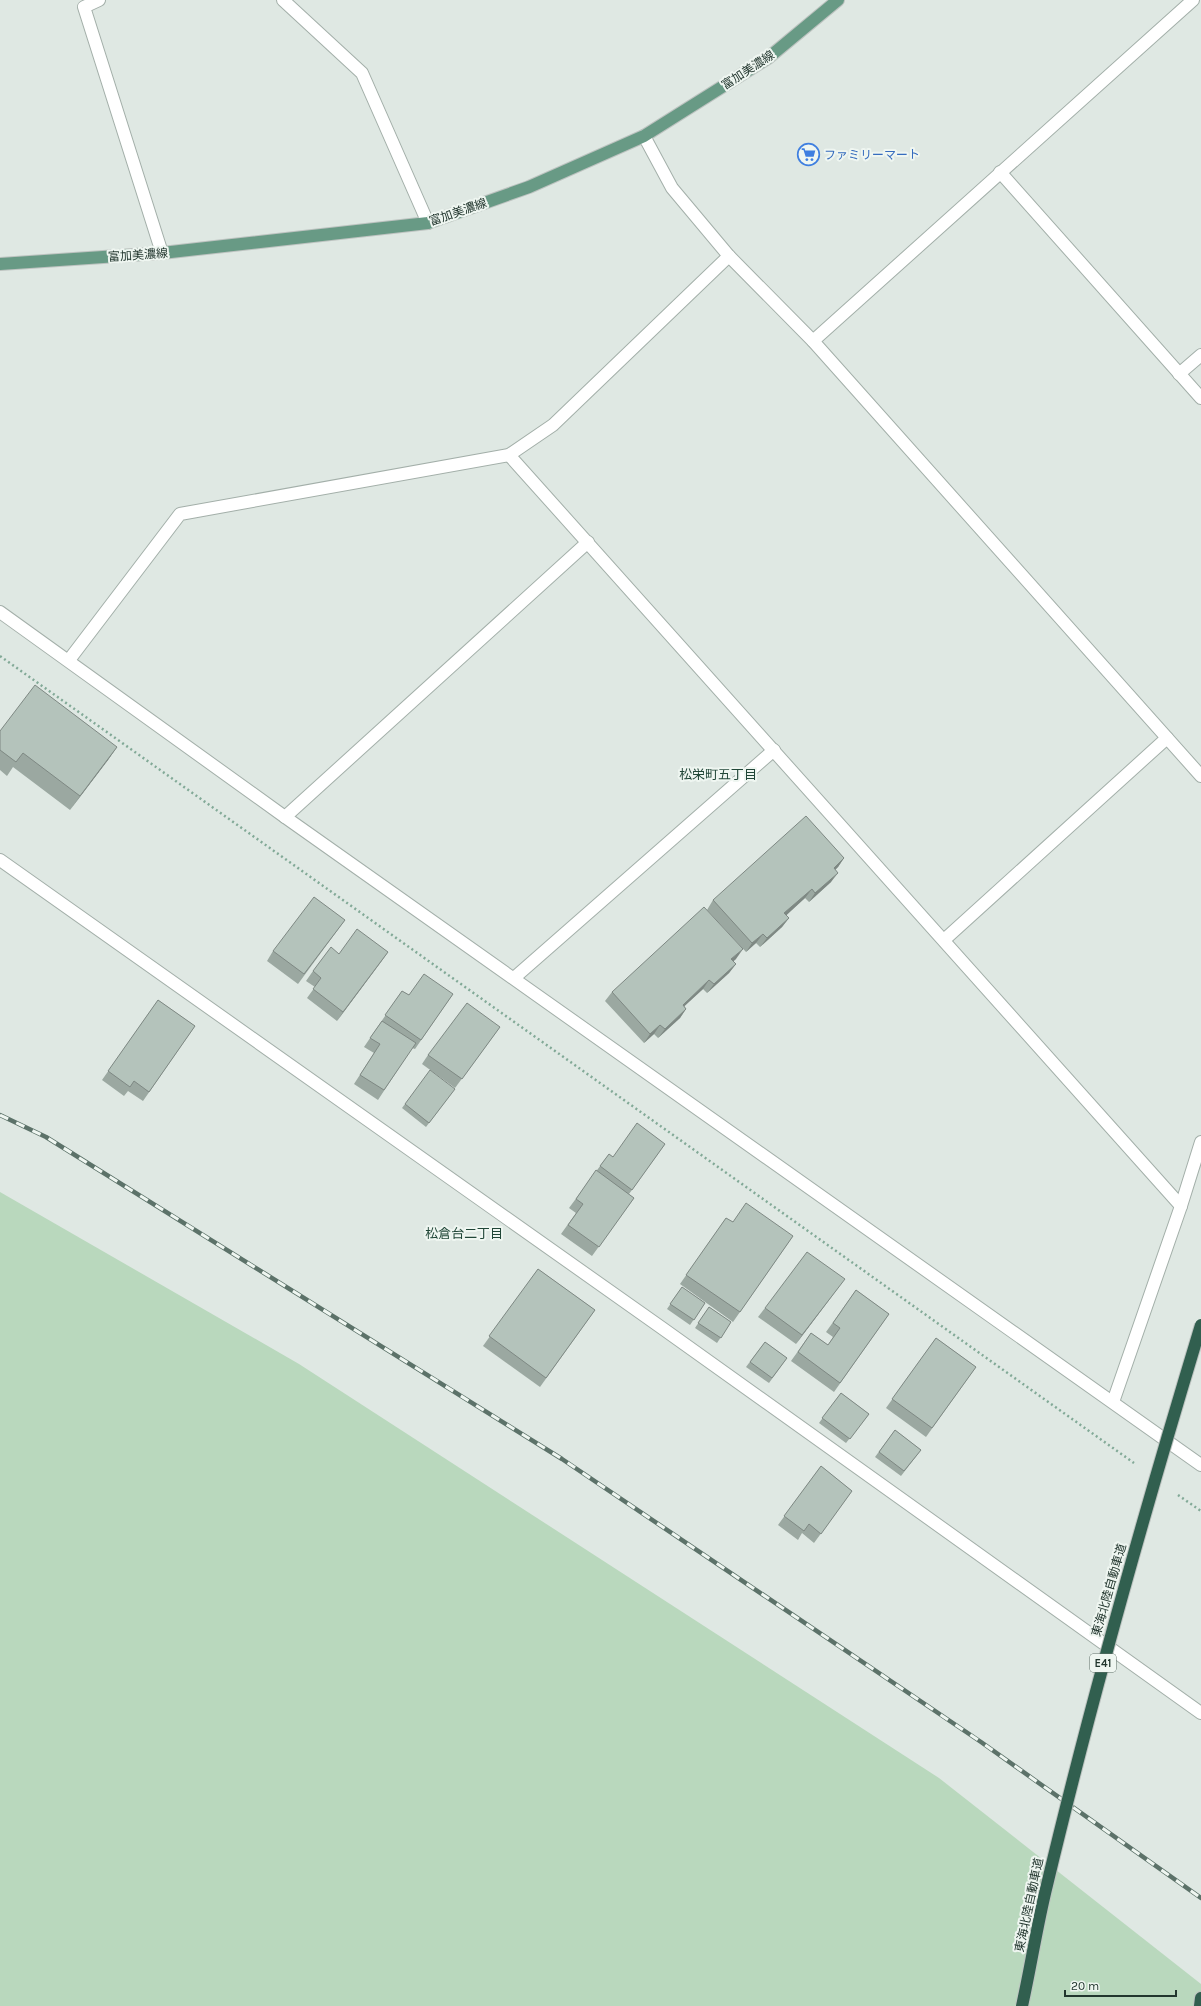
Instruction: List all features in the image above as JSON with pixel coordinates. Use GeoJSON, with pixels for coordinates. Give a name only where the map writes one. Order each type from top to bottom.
{"type":"FeatureCollection","features":[{"type":"Feature","properties":{"kind":"highway","name":"東海北陸自動車道"},"geometry":{"type":"LineString","coordinates":[[1022,2006],[1047,1886],[1099,1679],[1161,1459],[1201,1325]]}},
{"type":"Feature","properties":{"kind":"highway"},"geometry":{"type":"LineString","coordinates":[[1200,2006],[1201,1998]]}},
{"type":"Feature","properties":{"kind":"main road","name":"富加美濃線"},"geometry":{"type":"LineString","coordinates":[[0,264],[162,253],[428,223],[529,187],[644,136],[768,58],[838,0]]}},
{"type":"Feature","properties":{"kind":"street"},"geometry":{"type":"LineString","coordinates":[[99,0],[84,7],[162,253]]}},
{"type":"Feature","properties":{"kind":"street"},"geometry":{"type":"LineString","coordinates":[[283,0],[362,73],[428,223]]}},
{"type":"Feature","properties":{"kind":"street"},"geometry":{"type":"LineString","coordinates":[[813,341],[1193,0]]}},
{"type":"Feature","properties":{"kind":"street"},"geometry":{"type":"LineString","coordinates":[[644,136],[672,188],[729,256],[813,341],[1201,776]]}},
{"type":"Feature","properties":{"kind":"street"},"geometry":{"type":"LineString","coordinates":[[1000,172],[1201,398]]}},
{"type":"Feature","properties":{"kind":"street"},"geometry":{"type":"LineString","coordinates":[[68,660],[180,514],[509,455],[553,425],[729,256]]}},
{"type":"Feature","properties":{"kind":"street"},"geometry":{"type":"LineString","coordinates":[[1179,374],[1201,355]]}},
{"type":"Feature","properties":{"kind":"street"},"geometry":{"type":"LineString","coordinates":[[509,455],[1181,1206]]}},
{"type":"Feature","properties":{"kind":"street"},"geometry":{"type":"LineString","coordinates":[[285,817],[588,542]]}},
{"type":"Feature","properties":{"kind":"street"},"geometry":{"type":"LineString","coordinates":[[0,612],[285,817],[1201,1465]]}},
{"type":"Feature","properties":{"kind":"street"},"geometry":{"type":"LineString","coordinates":[[944,940],[1167,738]]}},
{"type":"Feature","properties":{"kind":"street"},"geometry":{"type":"LineString","coordinates":[[514,978],[774,750]]}},
{"type":"Feature","properties":{"kind":"street"},"geometry":{"type":"LineString","coordinates":[[0,860],[650,1318],[1201,1712]]}},
{"type":"Feature","properties":{"kind":"street"},"geometry":{"type":"LineString","coordinates":[[1113,1402],[1181,1206],[1201,1142]]}},
{"type":"Feature","properties":{"kind":"path"},"geometry":{"type":"LineString","coordinates":[[0,656],[1136,1465]]}},
{"type":"Feature","properties":{"kind":"path"},"geometry":{"type":"LineString","coordinates":[[1175,1492],[1201,1511]]}},
{"type":"Feature","properties":{"kind":"green space"},"geometry":{"type":"Polygon","coordinates":[[[0,1192],[299,1364],[939,1778],[1201,1984],[1201,2006],[0,2006],[0,1192]]]}},
{"type":"Feature","properties":{"kind":"building"},"geometry":{"type":"Polygon","coordinates":[[[35,685],[117,747],[80,796],[23,753],[16,762],[0,750],[0,731],[35,685]]]}},
{"type":"Feature","properties":{"kind":"building"},"geometry":{"type":"Polygon","coordinates":[[[806,816],[844,858],[834,868],[838,873],[815,893],[812,889],[784,913],[789,918],[767,938],[763,934],[752,943],[713,900],[806,816]]]}},
{"type":"Feature","properties":{"kind":"building"},"geometry":{"type":"Polygon","coordinates":[[[314,897],[345,920],[304,974],[273,951],[314,897]]]}},
{"type":"Feature","properties":{"kind":"building"},"geometry":{"type":"Polygon","coordinates":[[[704,907],[743,949],[731,959],[736,964],[714,984],[709,980],[683,1005],[686,1009],[665,1029],[660,1025],[650,1034],[612,992],[704,907]]]}},
{"type":"Feature","properties":{"kind":"building"},"geometry":{"type":"Polygon","coordinates":[[[357,929],[388,952],[343,1012],[313,989],[321,978],[313,971],[331,947],[339,954],[357,929]]]}},
{"type":"Feature","properties":{"kind":"building"},"geometry":{"type":"Polygon","coordinates":[[[424,974],[453,994],[421,1040],[385,1015],[402,991],[409,995],[424,974]]]}},
{"type":"Feature","properties":{"kind":"building"},"geometry":{"type":"Polygon","coordinates":[[[158,1000],[195,1026],[149,1092],[134,1081],[130,1087],[108,1071],[158,1000]]]}},
{"type":"Feature","properties":{"kind":"building"},"geometry":{"type":"Polygon","coordinates":[[[467,1003],[500,1027],[462,1079],[428,1055],[467,1003]]]}},
{"type":"Feature","properties":{"kind":"building"},"geometry":{"type":"Polygon","coordinates":[[[382,1021],[416,1043],[384,1090],[360,1075],[380,1044],[370,1038],[382,1021]]]}},
{"type":"Feature","properties":{"kind":"building"},"geometry":{"type":"Polygon","coordinates":[[[430,1070],[455,1089],[429,1123],[405,1104],[430,1070]]]}},
{"type":"Feature","properties":{"kind":"building"},"geometry":{"type":"Polygon","coordinates":[[[637,1123],[665,1144],[632,1190],[600,1166],[609,1154],[613,1157],[637,1123]]]}},
{"type":"Feature","properties":{"kind":"building"},"geometry":{"type":"Polygon","coordinates":[[[596,1170],[634,1198],[599,1247],[568,1225],[583,1204],[576,1199],[596,1170]]]}},
{"type":"Feature","properties":{"kind":"building"},"geometry":{"type":"Polygon","coordinates":[[[746,1203],[793,1236],[740,1312],[686,1275],[726,1218],[733,1222],[746,1203]]]}},
{"type":"Feature","properties":{"kind":"building"},"geometry":{"type":"Polygon","coordinates":[[[807,1252],[845,1279],[802,1335],[765,1308],[807,1252]]]}},
{"type":"Feature","properties":{"kind":"building"},"geometry":{"type":"Polygon","coordinates":[[[538,1269],[595,1310],[546,1378],[489,1336],[538,1269]]]}},
{"type":"Feature","properties":{"kind":"building"},"geometry":{"type":"Polygon","coordinates":[[[682,1287],[705,1303],[694,1320],[670,1304],[682,1287]]]}},
{"type":"Feature","properties":{"kind":"building"},"geometry":{"type":"Polygon","coordinates":[[[856,1290],[889,1314],[840,1383],[798,1352],[811,1333],[828,1345],[840,1328],[833,1323],[856,1290]]]}},
{"type":"Feature","properties":{"kind":"building"},"geometry":{"type":"Polygon","coordinates":[[[709,1307],[731,1322],[721,1338],[698,1323],[709,1307]]]}},
{"type":"Feature","properties":{"kind":"building"},"geometry":{"type":"Polygon","coordinates":[[[936,1338],[976,1367],[932,1428],[892,1399],[936,1338]]]}},
{"type":"Feature","properties":{"kind":"building"},"geometry":{"type":"Polygon","coordinates":[[[765,1342],[787,1358],[772,1378],[750,1362],[765,1342]]]}},
{"type":"Feature","properties":{"kind":"building"},"geometry":{"type":"Polygon","coordinates":[[[841,1393],[869,1414],[850,1439],[822,1418],[841,1393]]]}},
{"type":"Feature","properties":{"kind":"building"},"geometry":{"type":"Polygon","coordinates":[[[895,1430],[921,1450],[904,1471],[879,1452],[895,1430]]]}},
{"type":"Feature","properties":{"kind":"building"},"geometry":{"type":"Polygon","coordinates":[[[821,1466],[852,1491],[821,1534],[809,1524],[804,1531],[784,1516],[821,1466]]]}},
{"type":"Feature","properties":{"kind":"railway"},"geometry":{"type":"LineString","coordinates":[[0,1115],[46,1137],[562,1459],[981,1742],[1201,1898]]}},
{"type":"Feature","properties":{"kind":"place","name":"ファミリーマート"},"geometry":{"type":"Point","coordinates":[808,155]}},
{"type":"Feature","properties":{"kind":"district","name":"松栄町五丁目"},"geometry":{"type":"Point","coordinates":[718,774]}},
{"type":"Feature","properties":{"kind":"district","name":"松倉台二丁目"},"geometry":{"type":"Point","coordinates":[464,1233]}}]}
